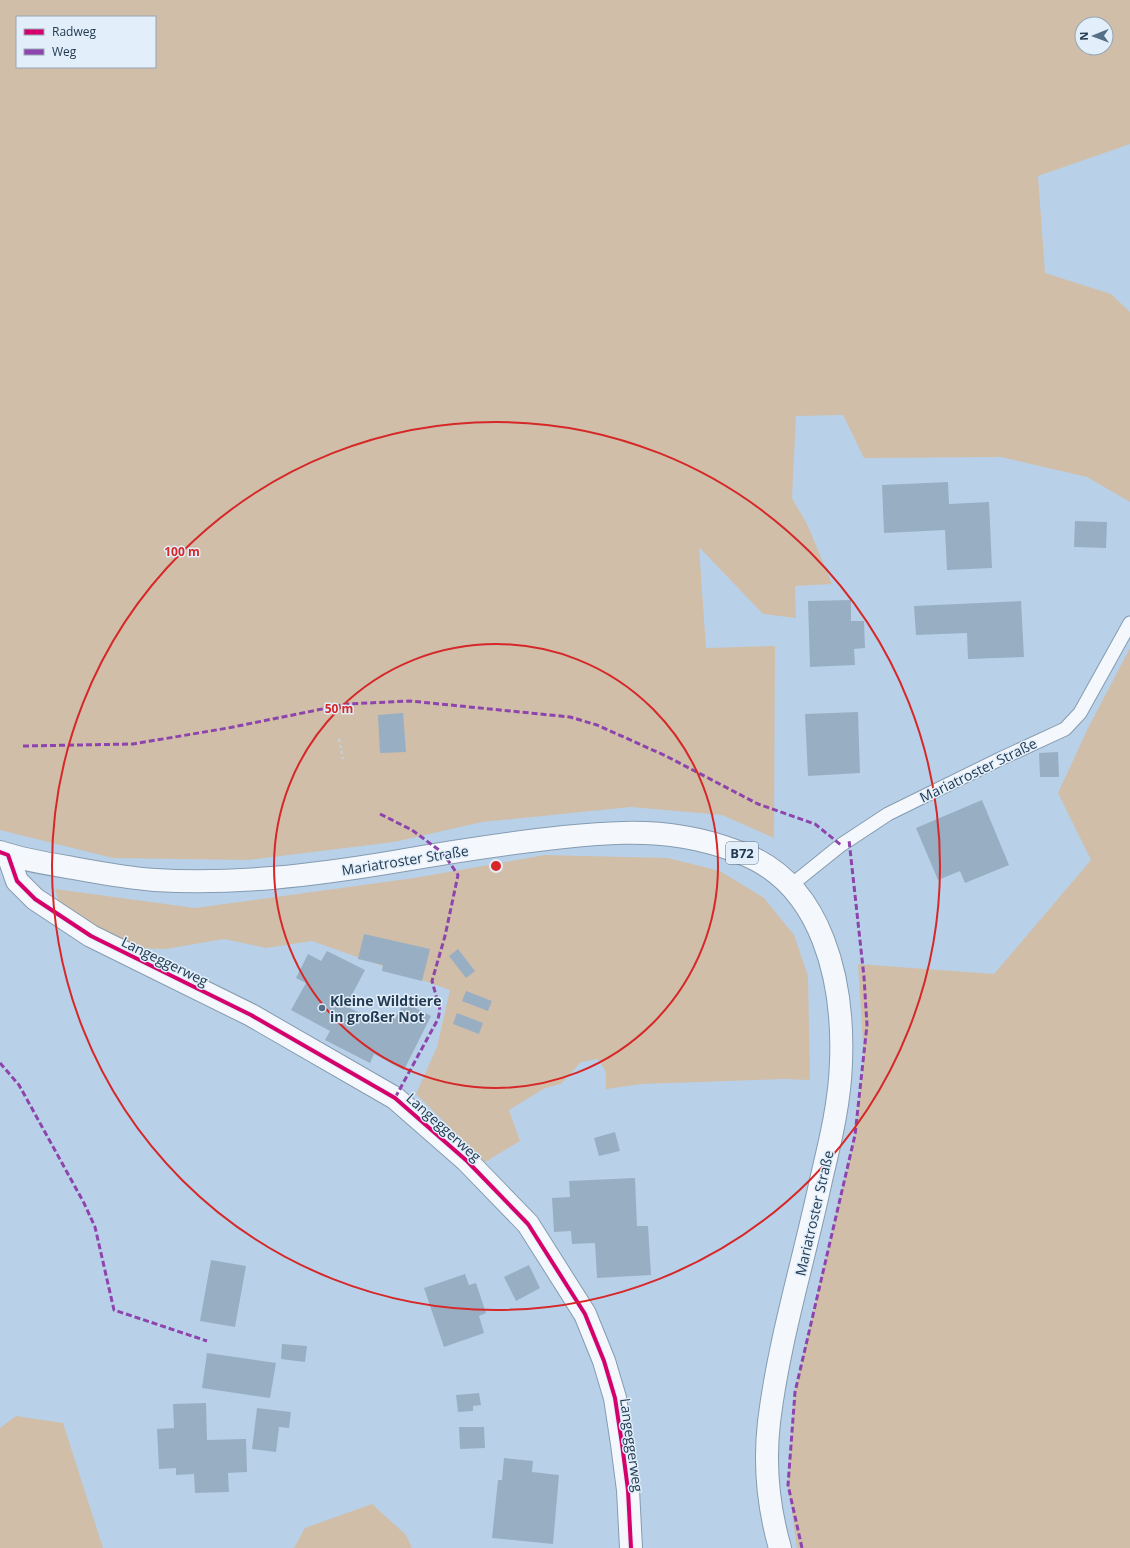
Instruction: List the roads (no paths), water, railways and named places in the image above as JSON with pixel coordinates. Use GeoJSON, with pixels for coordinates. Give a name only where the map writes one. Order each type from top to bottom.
{"type":"FeatureCollection","features":[{"type":"Feature","properties":{"kind":"main road","name":"Mariatroster Straße"},"geometry":{"type":"LineString","coordinates":[[4,853],[110,875],[155,880],[210,881],[270,878],[336,871],[532,840],[616,833],[681,836],[707,842],[746,855],[772,871],[790,886],[812,913],[820,927],[834,972],[840,1009],[841,1063],[832,1134],[784,1345],[770,1420],[767,1453],[770,1509],[780,1548]]}},
{"type":"Feature","properties":{"kind":"main road","name":"Langeggerweg"},"geometry":{"type":"LineString","coordinates":[[4,853],[17,881],[35,899],[91,936],[251,1015],[395,1098],[467,1162],[528,1224],[585,1314],[604,1361],[615,1398],[622,1444],[628,1490],[631,1548]]}},
{"type":"Feature","properties":{"kind":"lane","name":"Mariatroster Straße"},"geometry":{"type":"LineString","coordinates":[[790,886],[841,846],[888,814],[1000,758],[1065,729],[1080,713],[1130,623]]}},
{"type":"Feature","properties":{"kind":"place","name":"Kleine Wildtiere in großer Not"},"geometry":{"type":"Point","coordinates":[322,1008]}}]}
